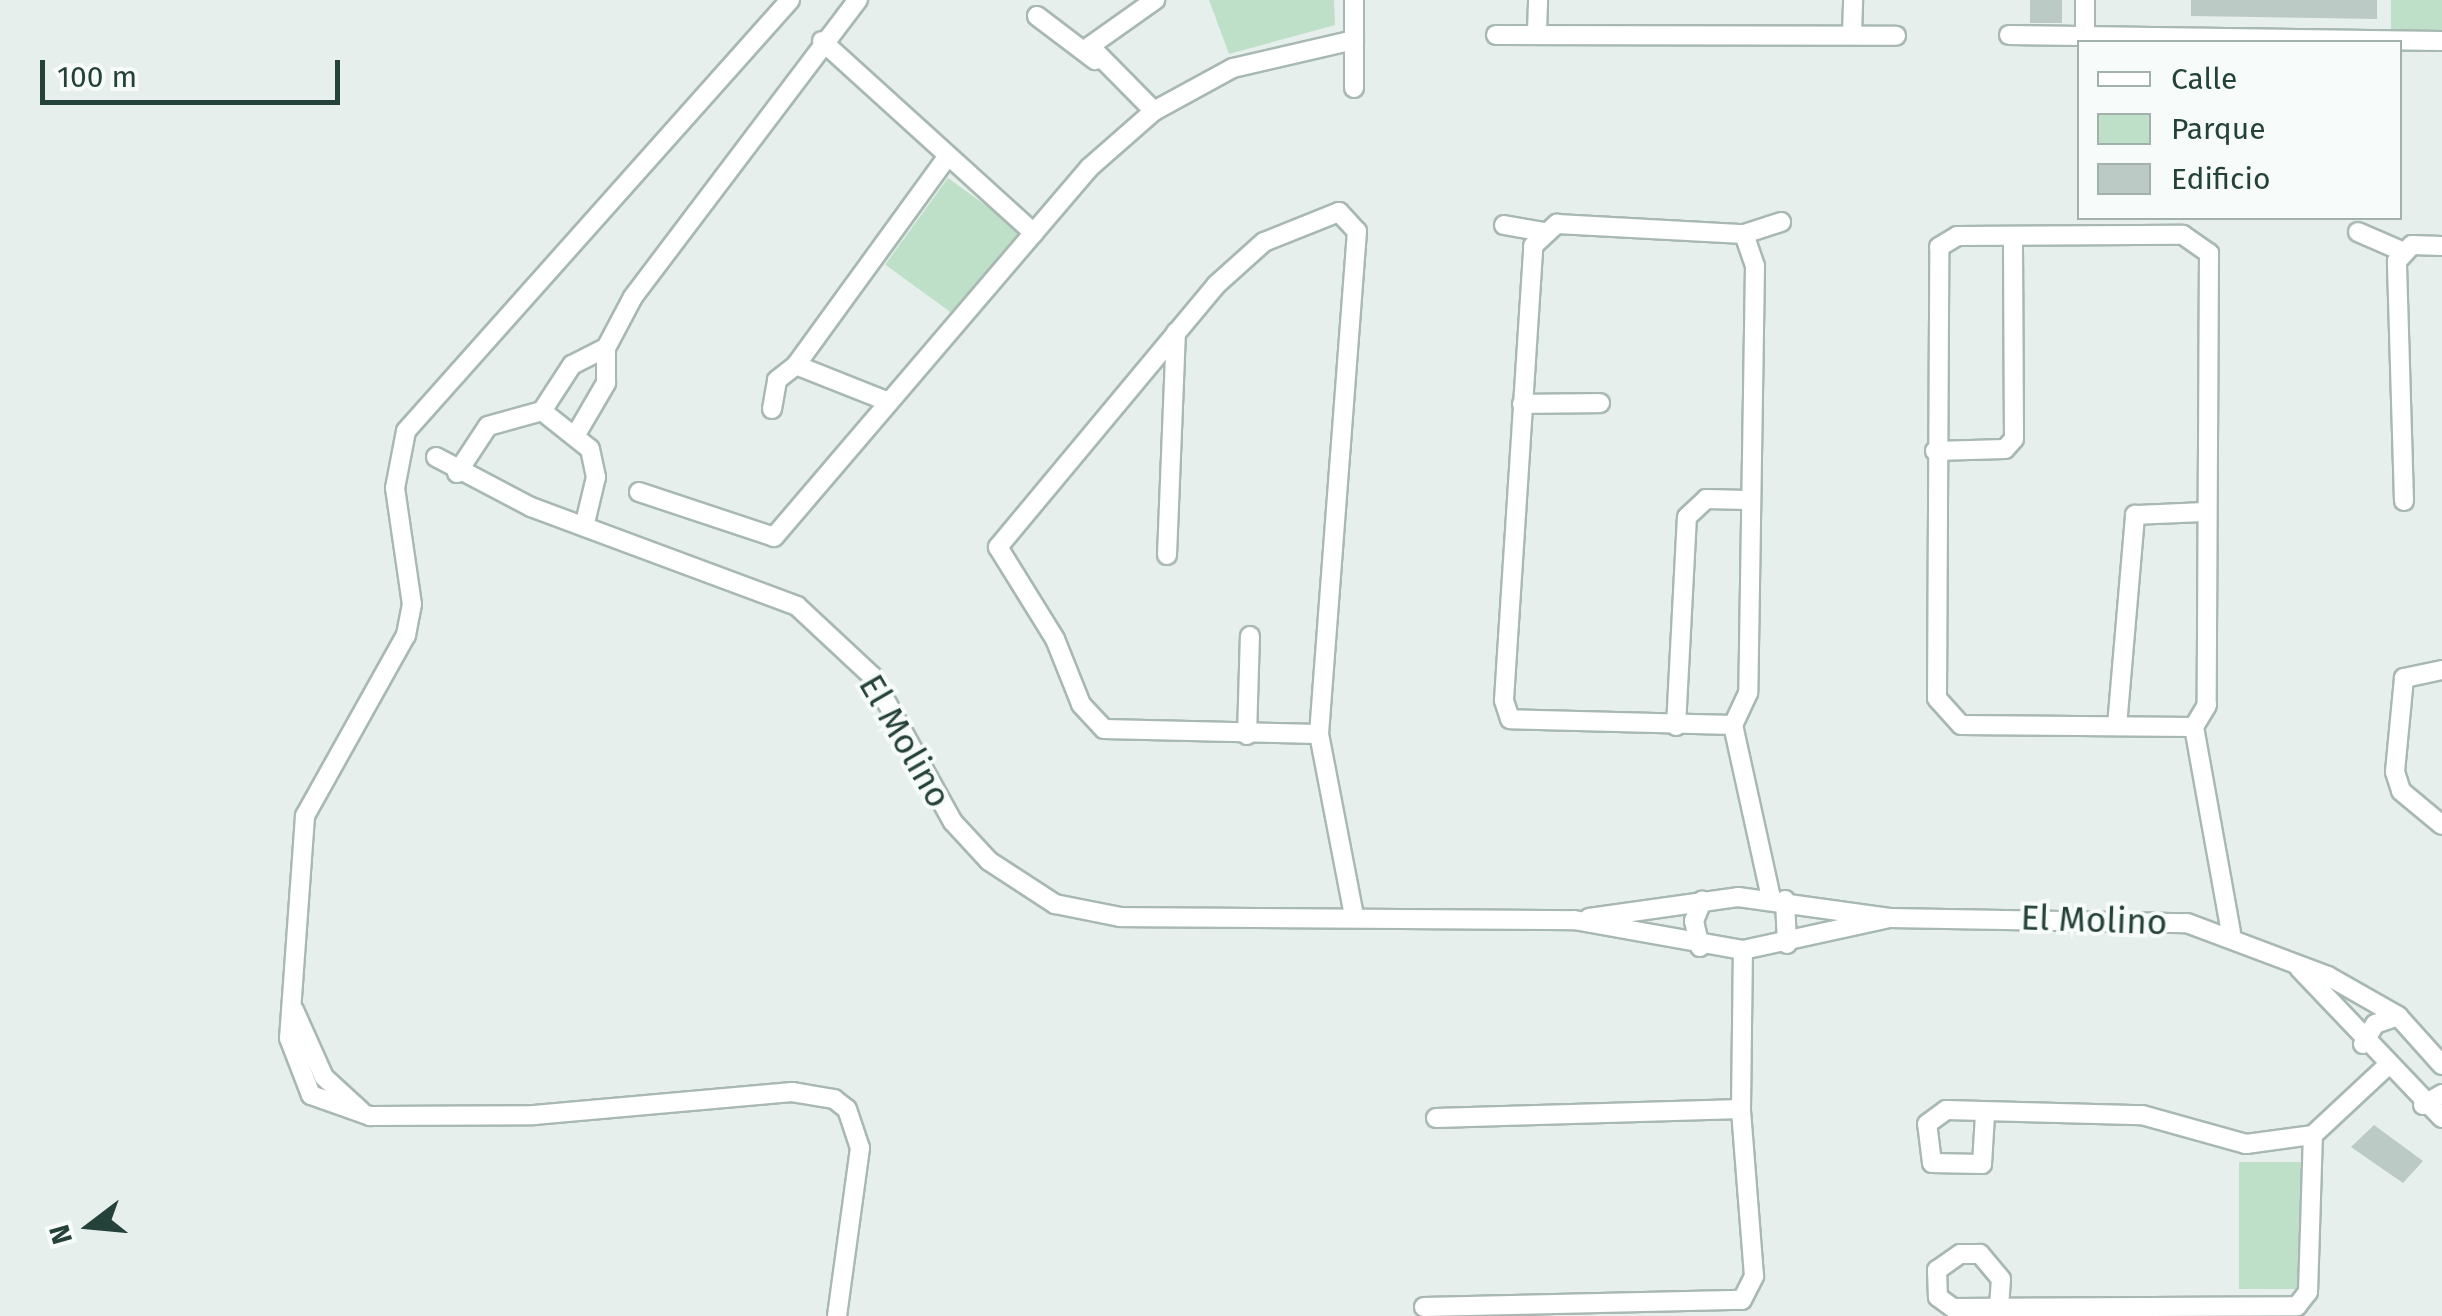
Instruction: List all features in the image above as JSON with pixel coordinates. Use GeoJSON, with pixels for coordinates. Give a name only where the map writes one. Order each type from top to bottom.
{"type":"FeatureCollection","features":[{"type":"Feature","properties":{"kind":"street"},"geometry":{"type":"LineString","coordinates":[[790,0],[406,432],[395,488],[409,620],[305,816],[294,1010],[324,1077],[370,1116],[534,1115],[792,1092],[834,1098],[847,1108],[860,1148],[837,1316]]}},
{"type":"Feature","properties":{"kind":"street"},"geometry":{"type":"LineString","coordinates":[[457,473],[488,426],[542,411],[572,365],[606,348],[722,170],[858,0]]}},
{"type":"Feature","properties":{"kind":"street"},"geometry":{"type":"LineString","coordinates":[[1095,60],[1098,33],[1155,0]]}},
{"type":"Feature","properties":{"kind":"street"},"geometry":{"type":"LineString","coordinates":[[1354,0],[1354,88]]}},
{"type":"Feature","properties":{"kind":"street"},"geometry":{"type":"LineString","coordinates":[[1537,31],[1538,0]]}},
{"type":"Feature","properties":{"kind":"street"},"geometry":{"type":"LineString","coordinates":[[1852,33],[1853,0]]}},
{"type":"Feature","properties":{"kind":"street"},"geometry":{"type":"LineString","coordinates":[[2085,0],[2085,36]]}},
{"type":"Feature","properties":{"kind":"street"},"geometry":{"type":"LineString","coordinates":[[1037,16],[1154,111]]}},
{"type":"Feature","properties":{"kind":"street"},"geometry":{"type":"LineString","coordinates":[[1496,35],[1537,31],[1896,36]]}},
{"type":"Feature","properties":{"kind":"street"},"geometry":{"type":"LineString","coordinates":[[2008,35],[2371,40]]}},
{"type":"Feature","properties":{"kind":"street"},"geometry":{"type":"LineString","coordinates":[[639,492],[774,538],[1034,233],[1154,111],[1265,57],[1354,40]]}},
{"type":"Feature","properties":{"kind":"street"},"geometry":{"type":"LineString","coordinates":[[2402,40],[2442,41]]}},
{"type":"Feature","properties":{"kind":"street"},"geometry":{"type":"LineString","coordinates":[[822,41],[1034,233]]}},
{"type":"Feature","properties":{"kind":"street"},"geometry":{"type":"LineString","coordinates":[[772,409],[777,380],[796,365],[948,156]]}},
{"type":"Feature","properties":{"kind":"street"},"geometry":{"type":"LineString","coordinates":[[1319,734],[1104,729],[1081,704],[1055,639],[998,547],[1176,332],[1264,242],[1326,213],[1356,221],[1319,734],[1354,916]]}},
{"type":"Feature","properties":{"kind":"street"},"geometry":{"type":"LineString","coordinates":[[1733,725],[1510,719],[1522,404],[1533,246],[1557,224],[1744,234],[1781,222]]}},
{"type":"Feature","properties":{"kind":"street"},"geometry":{"type":"LineString","coordinates":[[1504,225],[1544,232]]}},
{"type":"Feature","properties":{"kind":"street"},"geometry":{"type":"LineString","coordinates":[[2358,232],[2402,250],[2442,246]]}},
{"type":"Feature","properties":{"kind":"street"},"geometry":{"type":"LineString","coordinates":[[1744,234],[1755,266],[1747,500],[1748,694],[1733,725],[1787,944]]}},
{"type":"Feature","properties":{"kind":"street"},"geometry":{"type":"LineString","coordinates":[[2194,727],[1961,725],[1946,715],[1937,698],[1935,451],[1939,248],[1957,236],[2182,235],[2209,254],[2206,704],[2194,727],[2232,933]]}},
{"type":"Feature","properties":{"kind":"street"},"geometry":{"type":"LineString","coordinates":[[1935,451],[2005,450],[2014,439],[2013,236]]}},
{"type":"Feature","properties":{"kind":"street"},"geometry":{"type":"LineString","coordinates":[[2402,250],[2404,501]]}},
{"type":"Feature","properties":{"kind":"street"},"geometry":{"type":"LineString","coordinates":[[1167,555],[1176,332]]}},
{"type":"Feature","properties":{"kind":"street"},"geometry":{"type":"LineString","coordinates":[[578,432],[606,382],[606,348]]}},
{"type":"Feature","properties":{"kind":"street"},"geometry":{"type":"LineString","coordinates":[[796,365],[889,402]]}},
{"type":"Feature","properties":{"kind":"street"},"geometry":{"type":"LineString","coordinates":[[1522,404],[1600,403]]}},
{"type":"Feature","properties":{"kind":"street"},"geometry":{"type":"LineString","coordinates":[[542,411],[578,432],[596,476],[584,526]]}},
{"type":"Feature","properties":{"kind":"street","name":"El Molino"},"geometry":{"type":"LineString","coordinates":[[436,457],[457,473],[584,526],[736,578],[829,632],[890,703],[953,822],[1040,896],[1120,917],[1574,920],[1702,901],[1778,899],[1890,918],[2117,917],[2232,933],[2292,960],[2398,1016],[2442,1065]]}},
{"type":"Feature","properties":{"kind":"street"},"geometry":{"type":"LineString","coordinates":[[1676,726],[1687,517],[1706,499],[1747,500]]}},
{"type":"Feature","properties":{"kind":"street"},"geometry":{"type":"LineString","coordinates":[[2116,726],[2135,516],[2207,512]]}},
{"type":"Feature","properties":{"kind":"street"},"geometry":{"type":"LineString","coordinates":[[1248,735],[1250,636]]}},
{"type":"Feature","properties":{"kind":"street"},"geometry":{"type":"LineString","coordinates":[[2442,670],[2404,678],[2395,772],[2402,791],[2442,824]]}},
{"type":"Feature","properties":{"kind":"street"},"geometry":{"type":"LineString","coordinates":[[1700,948],[1694,920],[1702,901]]}},
{"type":"Feature","properties":{"kind":"street","name":"El Molino"},"geometry":{"type":"LineString","coordinates":[[1574,920],[1700,948],[1743,950],[1787,944],[1890,918]]}},
{"type":"Feature","properties":{"kind":"street"},"geometry":{"type":"LineString","coordinates":[[1424,1308],[1742,1300],[1754,1276],[1741,1110],[1743,950]]}},
{"type":"Feature","properties":{"kind":"street","name":"El Molino"},"geometry":{"type":"LineString","coordinates":[[2292,960],[2363,1044],[2423,1105],[2442,1118]]}},
{"type":"Feature","properties":{"kind":"street"},"geometry":{"type":"LineString","coordinates":[[2363,1044],[2374,1024],[2398,1016]]}},
{"type":"Feature","properties":{"kind":"street"},"geometry":{"type":"LineString","coordinates":[[1985,1115],[2142,1114],[2246,1144],[2313,1134],[2386,1068]]}},
{"type":"Feature","properties":{"kind":"street"},"geometry":{"type":"LineString","coordinates":[[2423,1105],[2442,1094]]}},
{"type":"Feature","properties":{"kind":"street"},"geometry":{"type":"LineString","coordinates":[[1436,1118],[1741,1110]]}},
{"type":"Feature","properties":{"kind":"street"},"geometry":{"type":"LineString","coordinates":[[1999,1307],[2297,1306],[2308,1292],[2313,1134]]}},
{"type":"Feature","properties":{"kind":"green space"},"geometry":{"type":"Polygon","coordinates":[[[1209,0],[1334,0],[1335,25],[1229,54],[1209,0]]]}},
{"type":"Feature","properties":{"kind":"green space"},"geometry":{"type":"Polygon","coordinates":[[[2391,0],[2442,0],[2442,31],[2391,31],[2391,0]]]}},
{"type":"Feature","properties":{"kind":"green space"},"geometry":{"type":"Polygon","coordinates":[[[948,178],[1021,231],[958,317],[885,265],[948,178]]]}},
{"type":"Feature","properties":{"kind":"green space"},"geometry":{"type":"Polygon","coordinates":[[[2239,1162],[2303,1162],[2303,1289],[2239,1289],[2239,1162]]]}},
{"type":"Feature","properties":{"kind":"building"},"geometry":{"type":"Polygon","coordinates":[[[2030,0],[2062,0],[2062,23],[2030,23],[2030,0]]]}},
{"type":"Feature","properties":{"kind":"building"},"geometry":{"type":"Polygon","coordinates":[[[2191,0],[2377,0],[2377,19],[2191,16],[2191,0]]]}},
{"type":"Feature","properties":{"kind":"building"},"geometry":{"type":"Polygon","coordinates":[[[2374,1125],[2423,1161],[2403,1183],[2351,1147],[2374,1125]]]}}]}
